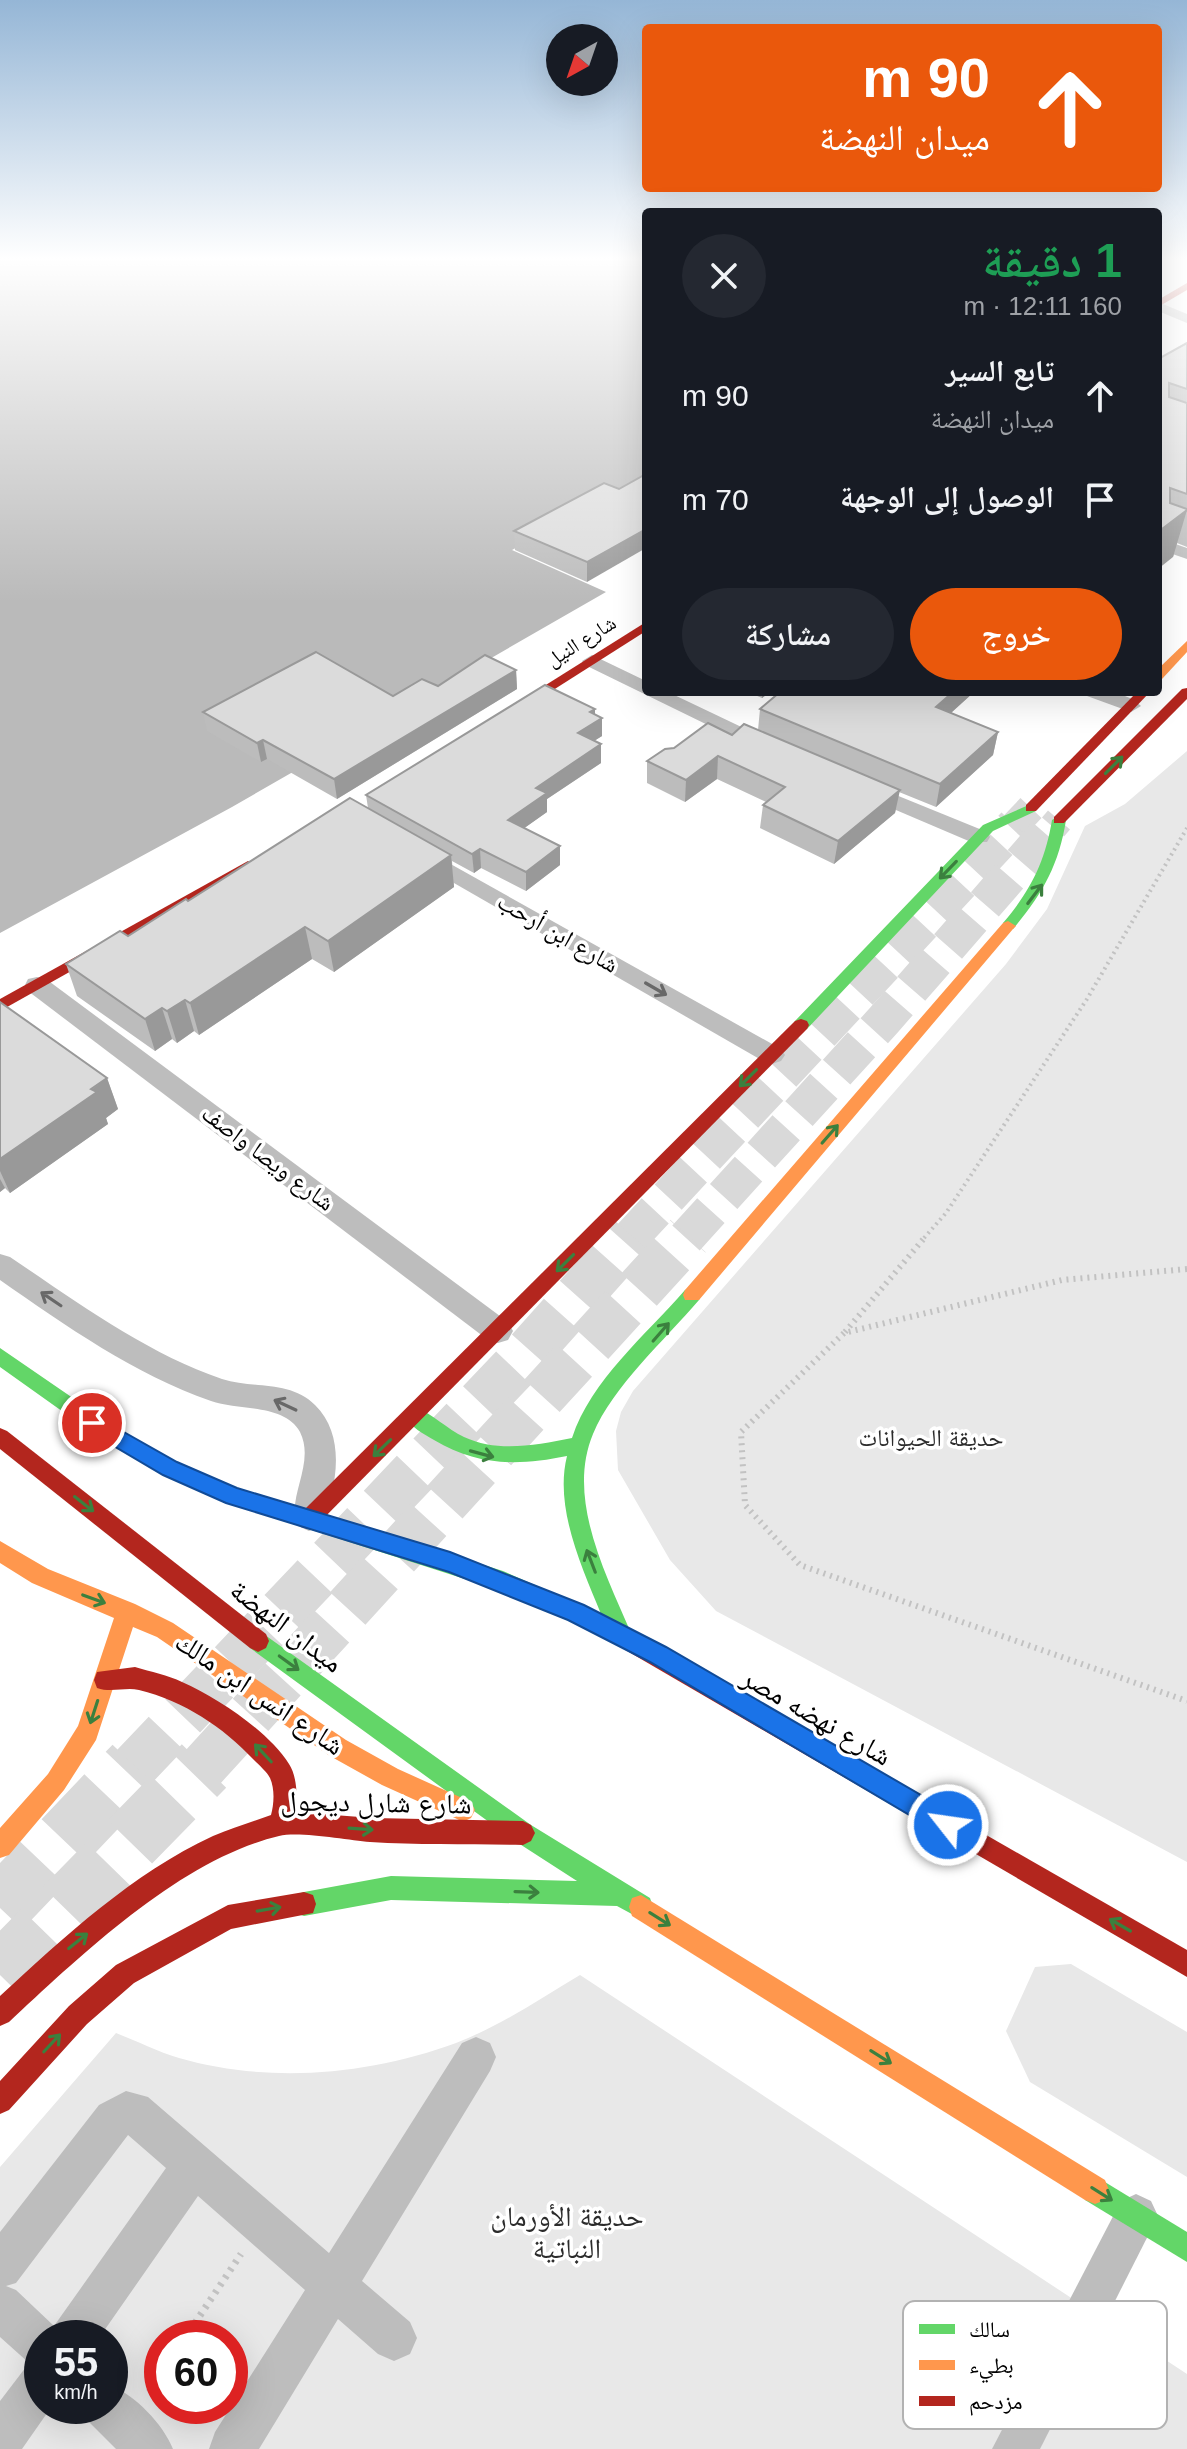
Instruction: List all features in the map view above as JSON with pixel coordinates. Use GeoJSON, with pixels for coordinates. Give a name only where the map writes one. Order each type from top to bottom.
{"type":"FeatureCollection","features":[{"type":"Feature","properties":{"kind":"main road","name":"شارع النيل"},"geometry":{"type":"LineString","coordinates":[[488,725],[642,629]]}},
{"type":"Feature","properties":{"kind":"main road"},"geometry":{"type":"LineString","coordinates":[[1162,672],[1187,645]]}},
{"type":"Feature","properties":{"kind":"main road"},"geometry":{"type":"LineString","coordinates":[[620,1633],[576,1520],[573,1482],[579,1445],[596,1408],[1040,889],[1054,855],[1059,820],[1187,692]]}},
{"type":"Feature","properties":{"kind":"main road"},"geometry":{"type":"LineString","coordinates":[[0,1356],[74,1410],[170,1468],[234,1496],[308,1520],[772,1055],[979,837],[1000,820],[1031,808],[1137,699]]}},
{"type":"Feature","properties":{"kind":"main road"},"geometry":{"type":"LineString","coordinates":[[0,1006],[265,857]]}},
{"type":"Feature","properties":{"kind":"main road"},"geometry":{"type":"LineString","coordinates":[[415,1416],[455,1445],[478,1455],[503,1459],[579,1445]]}},
{"type":"Feature","properties":{"kind":"main road","name":"ميدان النهضة"},"geometry":{"type":"LineString","coordinates":[[0,1437],[260,1643],[523,1833]]}},
{"type":"Feature","properties":{"kind":"main road","name":"شارع نهضه مصر"},"geometry":{"type":"LineString","coordinates":[[308,1520],[450,1562],[529,1591],[620,1633],[1187,1964]]}},
{"type":"Feature","properties":{"kind":"main road","name":"شارع انس ابن مالك"},"geometry":{"type":"LineString","coordinates":[[0,1551],[32,1575],[54,1586],[127,1611],[185,1641],[323,1738],[383,1773],[443,1802],[523,1833]]}},
{"type":"Feature","properties":{"kind":"main road"},"geometry":{"type":"LineString","coordinates":[[0,1846],[56,1782],[88,1732],[127,1611]]}},
{"type":"Feature","properties":{"kind":"main road"},"geometry":{"type":"LineString","coordinates":[[105,1680],[135,1678],[176,1690],[214,1711],[250,1739],[281,1772],[286,1801],[281,1823]]}},
{"type":"Feature","properties":{"kind":"main road","name":"شارع شارل ديجول"},"geometry":{"type":"LineString","coordinates":[[0,2013],[80,1939],[173,1872],[219,1846],[281,1823],[373,1830],[523,1833]]}},
{"type":"Feature","properties":{"kind":"main road"},"geometry":{"type":"LineString","coordinates":[[523,1833],[1187,2248]]}},
{"type":"Feature","properties":{"kind":"main road"},"geometry":{"type":"LineString","coordinates":[[0,2101],[78,2015],[125,1974],[228,1917],[391,1888],[619,1894]]}},
{"type":"Feature","properties":{"kind":"street"},"geometry":{"type":"LineString","coordinates":[[1162,545],[1187,554]]}},
{"type":"Feature","properties":{"kind":"street"},"geometry":{"type":"LineString","coordinates":[[592,661],[642,687]]}},
{"type":"Feature","properties":{"kind":"street"},"geometry":{"type":"LineString","coordinates":[[658,696],[710,729],[788,756]]}},
{"type":"Feature","properties":{"kind":"street"},"geometry":{"type":"LineString","coordinates":[[847,781],[979,837]]}},
{"type":"Feature","properties":{"kind":"street","name":"شارع ابن أرحب"},"geometry":{"type":"LineString","coordinates":[[400,843],[772,1055]]}},
{"type":"Feature","properties":{"kind":"street","name":"شارع ويصا واصف"},"geometry":{"type":"LineString","coordinates":[[37,985],[498,1331]]}},
{"type":"Feature","properties":{"kind":"street"},"geometry":{"type":"LineString","coordinates":[[0,1265],[63,1308],[212,1389],[280,1401],[305,1414],[320,1437],[321,1464],[308,1520]]}},
{"type":"Feature","properties":{"kind":"street"},"geometry":{"type":"LineString","coordinates":[[232,2449],[476,2057]]}},
{"type":"Feature","properties":{"kind":"street"},"geometry":{"type":"LineString","coordinates":[[0,2267],[119,2115],[133,2112],[394,2338]]}},
{"type":"Feature","properties":{"kind":"street"},"geometry":{"type":"LineString","coordinates":[[85,2320],[194,2165]]}},
{"type":"Feature","properties":{"kind":"street"},"geometry":{"type":"LineString","coordinates":[[1092,2301],[1136,2216]]}},
{"type":"Feature","properties":{"kind":"street"},"geometry":{"type":"LineString","coordinates":[[0,2306],[24,2329]]}},
{"type":"Feature","properties":{"kind":"street"},"geometry":{"type":"LineString","coordinates":[[0,2440],[24,2406]]}},
{"type":"Feature","properties":{"kind":"street"},"geometry":{"type":"LineString","coordinates":[[124,2424],[150,2449]]}},
{"type":"Feature","properties":{"kind":"street"},"geometry":{"type":"LineString","coordinates":[[1015,2449],[1025,2429]]}},
{"type":"Feature","properties":{"kind":"path"},"geometry":{"type":"LineString","coordinates":[[1187,828],[1087,999],[946,1213],[844,1333],[741,1432],[745,1505],[800,1565],[1187,1701]]}},
{"type":"Feature","properties":{"kind":"path"},"geometry":{"type":"LineString","coordinates":[[844,1333],[1062,1280],[1187,1269]]}},
{"type":"Feature","properties":{"kind":"path"},"geometry":{"type":"LineString","coordinates":[[197,2320],[262,2223]]}},
{"type":"Feature","properties":{"kind":"green space","name":"حديقة الحيوانات"},"geometry":{"type":"Polygon","coordinates":[[[1187,751],[1187,1862],[716,1611],[670,1560],[618,1470],[616,1431],[621,1412],[633,1391],[1006,964],[1047,909],[1085,826],[1125,804],[1187,751]]]}},
{"type":"Feature","properties":{"kind":"green space"},"geometry":{"type":"Polygon","coordinates":[[[1071,1964],[1187,2032],[1187,2177],[1030,2082],[1006,2031],[1035,1967],[1071,1964]]]}},
{"type":"Feature","properties":{"kind":"green space","name":"حديقة الأورمان النباتية"},"geometry":{"type":"Polygon","coordinates":[[[580,1975],[1076,2301],[903,2301],[903,2429],[1167,2429],[1167,2361],[1187,2374],[1187,2449],[0,2449],[0,2167],[116,2033],[171,2056],[213,2066],[283,2073],[354,2069],[423,2054],[472,2036],[580,1975]]]}},
{"type":"Feature","properties":{"kind":"shaded area"},"geometry":{"type":"Polygon","coordinates":[[[0,374],[642,374],[642,516],[602,501],[512,550],[606,592],[232,807],[0,933],[0,374]]]}},
{"type":"Feature","properties":{"kind":"building"},"geometry":{"type":"Polygon","coordinates":[[[1162,374],[1187,374],[1187,389],[1169,383],[1169,397],[1187,403],[1187,494],[1170,488],[1170,503],[1187,510],[1162,529],[1162,374]]]}},
{"type":"Feature","properties":{"kind":"building"},"geometry":{"type":"Polygon","coordinates":[[[642,476],[642,531],[587,562],[514,531],[604,483],[619,489],[642,476]]]}},
{"type":"Feature","properties":{"kind":"building"},"geometry":{"type":"Polygon","coordinates":[[[316,652],[393,696],[422,679],[438,686],[485,655],[516,670],[334,779],[263,740],[257,743],[203,712],[316,652]]]}},
{"type":"Feature","properties":{"kind":"building"},"geometry":{"type":"Polygon","coordinates":[[[545,685],[595,709],[590,712],[602,718],[578,733],[601,744],[536,788],[547,793],[508,820],[560,846],[526,872],[480,849],[472,854],[366,795],[545,685]]]}},
{"type":"Feature","properties":{"kind":"building"},"geometry":{"type":"Polygon","coordinates":[[[775,696],[948,696],[936,707],[998,732],[940,784],[760,709],[775,696]]]}},
{"type":"Feature","properties":{"kind":"building"},"geometry":{"type":"Polygon","coordinates":[[[708,723],[732,735],[744,724],[900,790],[838,841],[763,805],[785,787],[718,756],[686,780],[647,761],[665,749],[674,748],[708,723]]]}},
{"type":"Feature","properties":{"kind":"building"},"geometry":{"type":"Polygon","coordinates":[[[350,798],[451,855],[328,941],[305,927],[190,1003],[185,1000],[167,1011],[162,1008],[145,1019],[66,964],[120,931],[128,936],[186,899],[188,901],[350,798]]]}},
{"type":"Feature","properties":{"kind":"building"},"geometry":{"type":"Polygon","coordinates":[[[0,1002],[107,1078],[91,1089],[97,1092],[0,1159],[0,1002]]]}},
{"type":"Feature","properties":{"kind":"tunnel"},"geometry":{"type":"LineString","coordinates":[[1013,827],[1031,808]]}},
{"type":"Feature","properties":{"kind":"tunnel"},"geometry":{"type":"LineString","coordinates":[[1053,827],[1059,820]]}},
{"type":"Feature","properties":{"kind":"tunnel"},"geometry":{"type":"LineString","coordinates":[[630,1238],[1015,825]]}},
{"type":"Feature","properties":{"kind":"tunnel"},"geometry":{"type":"LineString","coordinates":[[686,1238],[884,1020],[1054,825]]}},
{"type":"Feature","properties":{"kind":"tunnel"},"geometry":{"type":"LineString","coordinates":[[133,1768],[525,1356],[632,1236]]}},
{"type":"Feature","properties":{"kind":"tunnel"},"geometry":{"type":"LineString","coordinates":[[202,1768],[688,1236]]}},
{"type":"Feature","properties":{"kind":"tunnel"},"geometry":{"type":"LineString","coordinates":[[0,1908],[135,1766]]}},
{"type":"Feature","properties":{"kind":"tunnel"},"geometry":{"type":"LineString","coordinates":[[0,1975],[204,1766]]}},
{"type":"Feature","properties":{"kind":"traffic: fast"},"geometry":{"type":"LineString","coordinates":[[801,1025],[988,828],[1031,808]]}},
{"type":"Feature","properties":{"kind":"traffic: fast"},"geometry":{"type":"LineString","coordinates":[[1008,926],[1044,878],[1053,853],[1059,820]]}},
{"type":"Feature","properties":{"kind":"traffic: fast"},"geometry":{"type":"LineString","coordinates":[[620,1633],[597,1578],[579,1520],[575,1462],[582,1434],[597,1407],[692,1295]]}},
{"type":"Feature","properties":{"kind":"traffic: fast"},"geometry":{"type":"LineString","coordinates":[[0,1356],[111,1435],[170,1468],[234,1496],[503,1581],[606,1627]]}},
{"type":"Feature","properties":{"kind":"traffic: fast"},"geometry":{"type":"LineString","coordinates":[[415,1416],[456,1443],[492,1454],[531,1454],[579,1445]]}},
{"type":"Feature","properties":{"kind":"traffic: fast"},"geometry":{"type":"LineString","coordinates":[[258,1641],[523,1833],[641,1907]]}},
{"type":"Feature","properties":{"kind":"traffic: fast"},"geometry":{"type":"LineString","coordinates":[[304,1904],[391,1888],[619,1894]]}},
{"type":"Feature","properties":{"kind":"traffic: fast"},"geometry":{"type":"LineString","coordinates":[[1095,2190],[1187,2248]]}},
{"type":"Feature","properties":{"kind":"traffic: slow"},"geometry":{"type":"LineString","coordinates":[[1162,672],[1187,645]]}},
{"type":"Feature","properties":{"kind":"traffic: slow"},"geometry":{"type":"LineString","coordinates":[[692,1295],[1008,926]]}},
{"type":"Feature","properties":{"kind":"traffic: slow"},"geometry":{"type":"LineString","coordinates":[[0,1551],[40,1576],[165,1630],[338,1748],[390,1777],[463,1810]]}},
{"type":"Feature","properties":{"kind":"traffic: slow"},"geometry":{"type":"LineString","coordinates":[[0,1846],[56,1782],[88,1732],[127,1611]]}},
{"type":"Feature","properties":{"kind":"traffic: slow"},"geometry":{"type":"LineString","coordinates":[[641,1907],[1095,2190]]}},
{"type":"Feature","properties":{"kind":"traffic: jam"},"geometry":{"type":"LineString","coordinates":[[501,717],[642,629]]}},
{"type":"Feature","properties":{"kind":"traffic: jam"},"geometry":{"type":"LineString","coordinates":[[1059,820],[1187,692]]}},
{"type":"Feature","properties":{"kind":"traffic: jam"},"geometry":{"type":"LineString","coordinates":[[1031,808],[1140,696]]}},
{"type":"Feature","properties":{"kind":"traffic: jam"},"geometry":{"type":"LineString","coordinates":[[0,1006],[248,866]]}},
{"type":"Feature","properties":{"kind":"traffic: jam"},"geometry":{"type":"LineString","coordinates":[[308,1520],[801,1025]]}},
{"type":"Feature","properties":{"kind":"traffic: jam"},"geometry":{"type":"LineString","coordinates":[[0,1437],[258,1641]]}},
{"type":"Feature","properties":{"kind":"traffic: jam"},"geometry":{"type":"LineString","coordinates":[[606,1627],[1187,1964]]}},
{"type":"Feature","properties":{"kind":"traffic: jam"},"geometry":{"type":"LineString","coordinates":[[105,1680],[135,1678],[176,1690],[214,1711],[250,1739],[281,1772],[286,1801],[281,1823]]}},
{"type":"Feature","properties":{"kind":"traffic: jam"},"geometry":{"type":"LineString","coordinates":[[0,2013],[80,1939],[173,1872],[219,1846],[281,1823],[373,1830],[523,1833]]}},
{"type":"Feature","properties":{"kind":"traffic: jam"},"geometry":{"type":"LineString","coordinates":[[0,2101],[78,2015],[125,1974],[228,1917],[304,1904]]}},
{"type":"Feature","properties":{"kind":"route"},"geometry":{"type":"LineString","coordinates":[[92,1423],[170,1468],[234,1496],[450,1562],[576,1612],[658,1654],[948,1825]]}}]}
